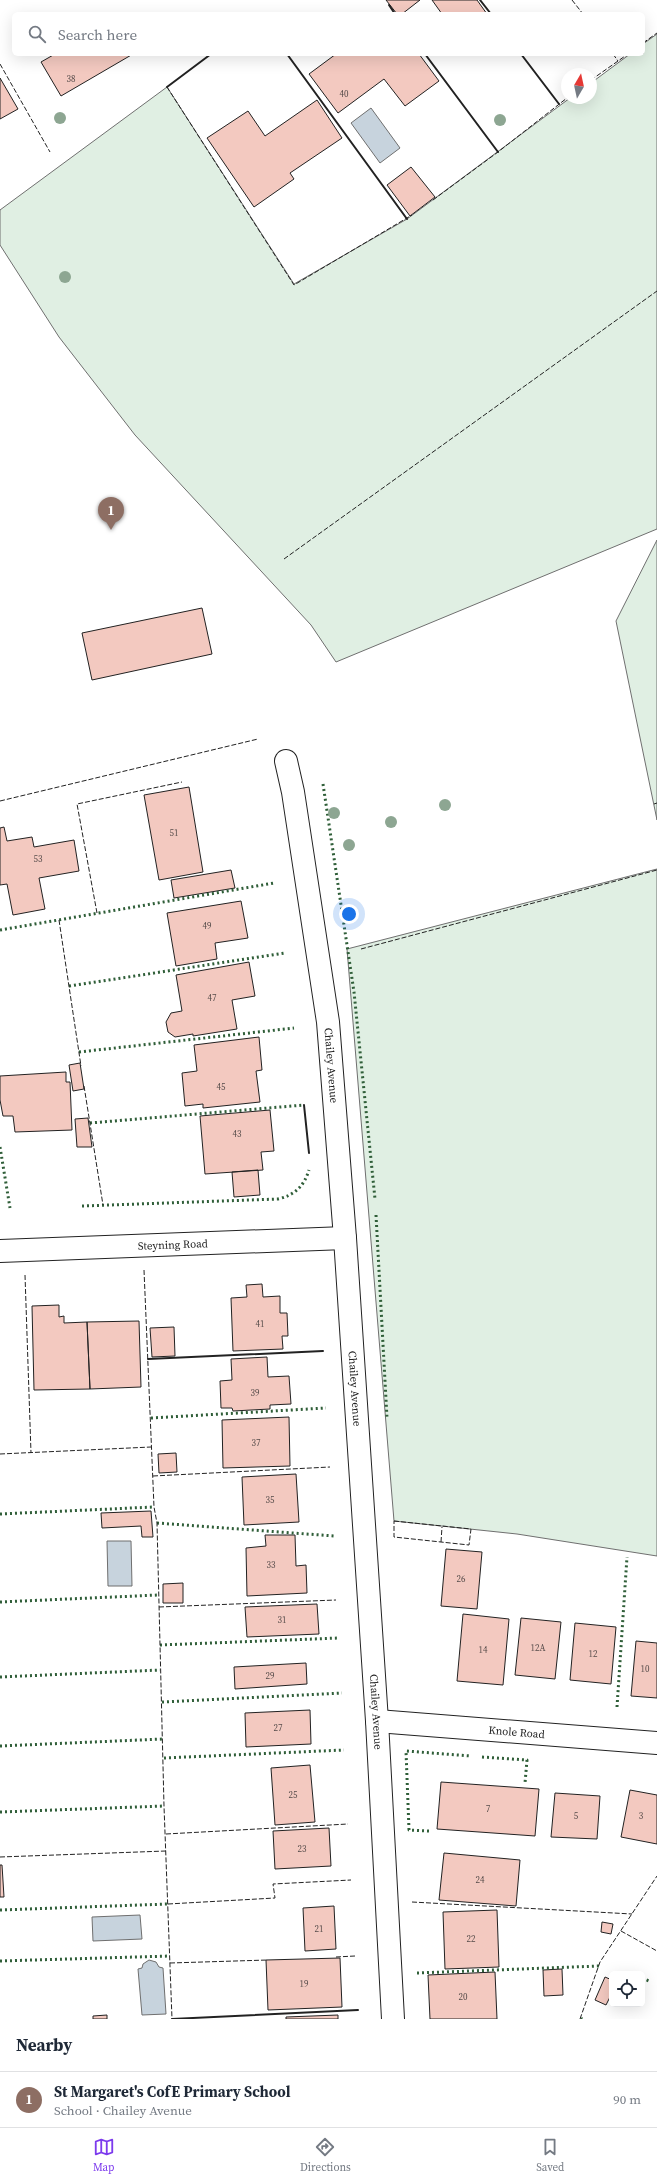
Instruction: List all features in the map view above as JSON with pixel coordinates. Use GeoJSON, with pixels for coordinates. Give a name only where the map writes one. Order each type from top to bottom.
{"type":"FeatureCollection","features":[{"type":"Feature","properties":{"kind":"street","name":"Chailey Avenue"},"geometry":{"type":"LineString","coordinates":[[286,762],[293,792],[328,1022],[345,1238],[377,1722],[393,2019]]}},
{"type":"Feature","properties":{"kind":"street","name":"Steyning Road"},"geometry":{"type":"LineString","coordinates":[[0,1251],[345,1238]]}},
{"type":"Feature","properties":{"kind":"street","name":"Knole Road"},"geometry":{"type":"LineString","coordinates":[[377,1722],[657,1743]]}},
{"type":"Feature","properties":{"kind":"green space"},"geometry":{"type":"Polygon","coordinates":[[[657,34],[657,529],[336,662],[311,625],[135,435],[59,337],[0,245],[0,210],[167,87],[294,284],[407,219],[562,104],[597,104],[597,79],[627,56],[645,56],[645,43],[657,34]]]}},
{"type":"Feature","properties":{"kind":"green space"},"geometry":{"type":"Polygon","coordinates":[[[657,540],[657,820],[616,621],[657,540]]]}},
{"type":"Feature","properties":{"kind":"green space"},"geometry":{"type":"Polygon","coordinates":[[[657,869],[657,1556],[517,1534],[394,1521],[347,949],[657,869]]]}},
{"type":"Feature","properties":{"kind":"shaded area"},"geometry":{"type":"Polygon","coordinates":[[[371,108],[400,148],[380,163],[351,123],[371,108]]]}},
{"type":"Feature","properties":{"kind":"shaded area"},"geometry":{"type":"Polygon","coordinates":[[[107,1541],[131,1541],[132,1586],[108,1586],[107,1541]]]}},
{"type":"Feature","properties":{"kind":"shaded area"},"geometry":{"type":"Polygon","coordinates":[[[140,1915],[142,1939],[93,1941],[92,1917],[140,1915]]]}},
{"type":"Feature","properties":{"kind":"shaded area"},"geometry":{"type":"Polygon","coordinates":[[[149,1960],[156,1962],[159,1967],[163,1968],[166,2014],[142,2015],[138,1969],[142,1968],[143,1964],[149,1960]]]}},
{"type":"Feature","properties":{"kind":"building"},"geometry":{"type":"Polygon","coordinates":[[[386,0],[420,0],[405,12],[395,12],[386,0]]]}},
{"type":"Feature","properties":{"kind":"building"},"geometry":{"type":"Polygon","coordinates":[[[432,0],[477,0],[486,12],[441,12],[432,0]]]}},
{"type":"Feature","properties":{"kind":"building"},"geometry":{"type":"Polygon","coordinates":[[[52,56],[130,56],[61,96],[41,62],[52,56]]]}},
{"type":"Feature","properties":{"kind":"building"},"geometry":{"type":"Polygon","coordinates":[[[333,56],[420,56],[439,81],[405,106],[384,79],[338,113],[309,74],[333,56]]]}},
{"type":"Feature","properties":{"kind":"building"},"geometry":{"type":"Polygon","coordinates":[[[0,78],[18,109],[0,119],[0,78]]]}},
{"type":"Feature","properties":{"kind":"building"},"geometry":{"type":"Polygon","coordinates":[[[317,100],[342,138],[290,173],[294,179],[254,207],[207,138],[248,111],[265,136],[317,100]]]}},
{"type":"Feature","properties":{"kind":"building"},"geometry":{"type":"Polygon","coordinates":[[[411,167],[435,197],[410,216],[387,185],[411,167]]]}},
{"type":"Feature","properties":{"kind":"building"},"geometry":{"type":"Polygon","coordinates":[[[202,608],[212,654],[92,680],[82,633],[202,608]]]}},
{"type":"Feature","properties":{"kind":"building"},"geometry":{"type":"Polygon","coordinates":[[[189,787],[203,872],[159,880],[144,795],[189,787]]]}},
{"type":"Feature","properties":{"kind":"building"},"geometry":{"type":"Polygon","coordinates":[[[4,827],[7,841],[32,837],[34,847],[74,840],[79,871],[39,878],[45,909],[13,915],[7,884],[0,885],[0,828],[4,827]]]}},
{"type":"Feature","properties":{"kind":"building"},"geometry":{"type":"Polygon","coordinates":[[[231,870],[235,888],[174,898],[171,880],[231,870]]]}},
{"type":"Feature","properties":{"kind":"building"},"geometry":{"type":"Polygon","coordinates":[[[241,901],[248,938],[215,943],[217,959],[176,966],[167,913],[241,901]]]}},
{"type":"Feature","properties":{"kind":"building"},"geometry":{"type":"Polygon","coordinates":[[[249,962],[255,996],[232,1000],[237,1029],[193,1036],[193,1034],[175,1037],[168,1032],[166,1022],[171,1013],[182,1011],[176,975],[249,962]]]}},
{"type":"Feature","properties":{"kind":"building"},"geometry":{"type":"Polygon","coordinates":[[[259,1037],[262,1070],[256,1071],[260,1102],[203,1108],[203,1104],[185,1106],[182,1073],[197,1071],[194,1045],[259,1037]]]}},
{"type":"Feature","properties":{"kind":"building"},"geometry":{"type":"Polygon","coordinates":[[[80,1063],[84,1089],[73,1091],[69,1065],[80,1063]]]}},
{"type":"Feature","properties":{"kind":"building"},"geometry":{"type":"Polygon","coordinates":[[[66,1072],[66,1082],[70,1082],[72,1130],[15,1132],[13,1116],[3,1116],[0,1100],[0,1076],[66,1072]]]}},
{"type":"Feature","properties":{"kind":"building"},"geometry":{"type":"Polygon","coordinates":[[[270,1110],[274,1151],[261,1152],[263,1170],[205,1174],[200,1116],[270,1110]]]}},
{"type":"Feature","properties":{"kind":"building"},"geometry":{"type":"Polygon","coordinates":[[[88,1118],[92,1147],[77,1147],[75,1119],[88,1118]]]}},
{"type":"Feature","properties":{"kind":"building"},"geometry":{"type":"Polygon","coordinates":[[[258,1170],[260,1195],[234,1197],[232,1172],[258,1170]]]}},
{"type":"Feature","properties":{"kind":"building"},"geometry":{"type":"Polygon","coordinates":[[[262,1284],[263,1297],[280,1296],[280,1313],[287,1313],[288,1336],[282,1336],[283,1349],[233,1351],[231,1298],[247,1297],[246,1285],[262,1284]]]}},
{"type":"Feature","properties":{"kind":"building"},"geometry":{"type":"Polygon","coordinates":[[[59,1305],[59,1317],[64,1316],[64,1323],[87,1322],[90,1389],[34,1390],[32,1306],[59,1305]]]}},
{"type":"Feature","properties":{"kind":"building"},"geometry":{"type":"Polygon","coordinates":[[[139,1321],[141,1387],[90,1389],[87,1322],[139,1321]]]}},
{"type":"Feature","properties":{"kind":"building"},"geometry":{"type":"Polygon","coordinates":[[[174,1327],[175,1356],[152,1357],[150,1328],[174,1327]]]}},
{"type":"Feature","properties":{"kind":"building"},"geometry":{"type":"Polygon","coordinates":[[[267,1357],[268,1377],[289,1376],[291,1404],[270,1405],[270,1409],[233,1411],[232,1408],[221,1408],[220,1381],[232,1380],[231,1359],[267,1357]]]}},
{"type":"Feature","properties":{"kind":"building"},"geometry":{"type":"Polygon","coordinates":[[[289,1417],[290,1466],[223,1468],[222,1420],[289,1417]]]}},
{"type":"Feature","properties":{"kind":"building"},"geometry":{"type":"Polygon","coordinates":[[[176,1453],[177,1472],[159,1473],[158,1454],[176,1453]]]}},
{"type":"Feature","properties":{"kind":"building"},"geometry":{"type":"Polygon","coordinates":[[[296,1474],[299,1522],[244,1525],[242,1477],[296,1474]]]}},
{"type":"Feature","properties":{"kind":"building"},"geometry":{"type":"Polygon","coordinates":[[[151,1511],[153,1537],[142,1537],[141,1526],[102,1528],[101,1513],[151,1511]]]}},
{"type":"Feature","properties":{"kind":"building"},"geometry":{"type":"Polygon","coordinates":[[[265,1535],[295,1535],[296,1566],[306,1565],[307,1593],[247,1596],[246,1548],[266,1546],[265,1535]]]}},
{"type":"Feature","properties":{"kind":"building"},"geometry":{"type":"Polygon","coordinates":[[[446,1549],[482,1552],[477,1609],[441,1606],[446,1549]]]}},
{"type":"Feature","properties":{"kind":"building"},"geometry":{"type":"Polygon","coordinates":[[[183,1583],[183,1603],[163,1603],[163,1584],[183,1583]]]}},
{"type":"Feature","properties":{"kind":"building"},"geometry":{"type":"Polygon","coordinates":[[[317,1604],[319,1634],[247,1637],[245,1607],[317,1604]]]}},
{"type":"Feature","properties":{"kind":"building"},"geometry":{"type":"Polygon","coordinates":[[[463,1614],[509,1619],[503,1685],[457,1681],[463,1614]]]}},
{"type":"Feature","properties":{"kind":"building"},"geometry":{"type":"Polygon","coordinates":[[[521,1618],[561,1622],[555,1679],[515,1675],[521,1618]]]}},
{"type":"Feature","properties":{"kind":"building"},"geometry":{"type":"Polygon","coordinates":[[[575,1623],[616,1627],[611,1684],[570,1680],[575,1623]]]}},
{"type":"Feature","properties":{"kind":"building"},"geometry":{"type":"Polygon","coordinates":[[[636,1641],[657,1643],[657,1698],[631,1696],[636,1641]]]}},
{"type":"Feature","properties":{"kind":"building"},"geometry":{"type":"Polygon","coordinates":[[[306,1663],[307,1684],[235,1689],[234,1667],[306,1663]]]}},
{"type":"Feature","properties":{"kind":"building"},"geometry":{"type":"Polygon","coordinates":[[[310,1710],[311,1744],[246,1747],[245,1713],[310,1710]]]}},
{"type":"Feature","properties":{"kind":"building"},"geometry":{"type":"Polygon","coordinates":[[[310,1765],[315,1822],[275,1825],[271,1768],[310,1765]]]}},
{"type":"Feature","properties":{"kind":"building"},"geometry":{"type":"Polygon","coordinates":[[[441,1782],[539,1789],[535,1836],[437,1829],[441,1782]]]}},
{"type":"Feature","properties":{"kind":"building"},"geometry":{"type":"Polygon","coordinates":[[[630,1790],[657,1795],[657,1844],[621,1837],[630,1790]]]}},
{"type":"Feature","properties":{"kind":"building"},"geometry":{"type":"Polygon","coordinates":[[[555,1793],[600,1796],[597,1839],[551,1837],[555,1793]]]}},
{"type":"Feature","properties":{"kind":"building"},"geometry":{"type":"Polygon","coordinates":[[[329,1828],[331,1866],[275,1869],[273,1831],[329,1828]]]}},
{"type":"Feature","properties":{"kind":"building"},"geometry":{"type":"Polygon","coordinates":[[[444,1853],[520,1860],[516,1906],[439,1900],[444,1853]]]}},
{"type":"Feature","properties":{"kind":"building"},"geometry":{"type":"Polygon","coordinates":[[[0,1865],[2,1865],[4,1897],[0,1897],[0,1865]]]}},
{"type":"Feature","properties":{"kind":"building"},"geometry":{"type":"Polygon","coordinates":[[[334,1906],[336,1949],[305,1951],[303,1908],[334,1906]]]}},
{"type":"Feature","properties":{"kind":"building"},"geometry":{"type":"Polygon","coordinates":[[[497,1910],[499,1967],[445,1969],[443,1912],[497,1910]]]}},
{"type":"Feature","properties":{"kind":"building"},"geometry":{"type":"Polygon","coordinates":[[[602,1922],[613,1924],[611,1934],[601,1932],[602,1922]]]}},
{"type":"Feature","properties":{"kind":"building"},"geometry":{"type":"Polygon","coordinates":[[[340,1958],[342,2007],[268,2010],[266,1960],[340,1958]]]}},
{"type":"Feature","properties":{"kind":"building"},"geometry":{"type":"Polygon","coordinates":[[[562,1969],[563,1995],[544,1996],[543,1970],[562,1969]]]}},
{"type":"Feature","properties":{"kind":"building"},"geometry":{"type":"Polygon","coordinates":[[[495,1972],[497,2019],[430,2019],[428,1975],[495,1972]]]}},
{"type":"Feature","properties":{"kind":"building"},"geometry":{"type":"Polygon","coordinates":[[[605,1977],[609,1979],[609,1999],[606,2005],[595,2000],[605,1977]]]}},
{"type":"Feature","properties":{"kind":"building"},"geometry":{"type":"Polygon","coordinates":[[[107,2015],[107,2019],[93,2019],[93,2016],[107,2015]]]}},
{"type":"Feature","properties":{"kind":"building"},"geometry":{"type":"Polygon","coordinates":[[[338,2015],[338,2019],[286,2019],[286,2017],[338,2015]]]}},
{"type":"Feature","properties":{"kind":"hedge"},"geometry":{"type":"LineString","coordinates":[[323,784],[354,992],[375,1199]]}},
{"type":"Feature","properties":{"kind":"hedge"},"geometry":{"type":"LineString","coordinates":[[0,930],[274,883]]}},
{"type":"Feature","properties":{"kind":"hedge"},"geometry":{"type":"LineString","coordinates":[[69,986],[285,953]]}},
{"type":"Feature","properties":{"kind":"hedge"},"geometry":{"type":"LineString","coordinates":[[79,1052],[294,1028]]}},
{"type":"Feature","properties":{"kind":"hedge"},"geometry":{"type":"LineString","coordinates":[[90,1123],[304,1105]]}},
{"type":"Feature","properties":{"kind":"hedge"},"geometry":{"type":"LineString","coordinates":[[0,1147],[10,1208]]}},
{"type":"Feature","properties":{"kind":"hedge"},"geometry":{"type":"LineString","coordinates":[[82,1206],[278,1199],[289,1195],[298,1189],[307,1176],[309,1170]]}},
{"type":"Feature","properties":{"kind":"hedge"},"geometry":{"type":"LineString","coordinates":[[376,1215],[387,1418]]}},
{"type":"Feature","properties":{"kind":"hedge"},"geometry":{"type":"LineString","coordinates":[[151,1418],[326,1408]]}},
{"type":"Feature","properties":{"kind":"hedge"},"geometry":{"type":"LineString","coordinates":[[0,1514],[154,1507]]}},
{"type":"Feature","properties":{"kind":"hedge"},"geometry":{"type":"LineString","coordinates":[[157,1523],[334,1536]]}},
{"type":"Feature","properties":{"kind":"hedge"},"geometry":{"type":"LineString","coordinates":[[617,1707],[627,1557]]}},
{"type":"Feature","properties":{"kind":"hedge"},"geometry":{"type":"LineString","coordinates":[[0,1602],[158,1595]]}},
{"type":"Feature","properties":{"kind":"hedge"},"geometry":{"type":"LineString","coordinates":[[160,1645],[339,1638]]}},
{"type":"Feature","properties":{"kind":"hedge"},"geometry":{"type":"LineString","coordinates":[[0,1677],[160,1670]]}},
{"type":"Feature","properties":{"kind":"hedge"},"geometry":{"type":"LineString","coordinates":[[162,1702],[342,1693]]}},
{"type":"Feature","properties":{"kind":"hedge"},"geometry":{"type":"LineString","coordinates":[[0,1746],[163,1739]]}},
{"type":"Feature","properties":{"kind":"hedge"},"geometry":{"type":"LineString","coordinates":[[164,1758],[344,1750]]}},
{"type":"Feature","properties":{"kind":"hedge"},"geometry":{"type":"LineString","coordinates":[[429,1831],[409,1830],[406,1751],[471,1756]]}},
{"type":"Feature","properties":{"kind":"hedge"},"geometry":{"type":"LineString","coordinates":[[482,1757],[527,1760],[525,1783]]}},
{"type":"Feature","properties":{"kind":"hedge"},"geometry":{"type":"LineString","coordinates":[[0,1812],[164,1806]]}},
{"type":"Feature","properties":{"kind":"hedge"},"geometry":{"type":"LineString","coordinates":[[0,1910],[168,1904]]}},
{"type":"Feature","properties":{"kind":"hedge"},"geometry":{"type":"LineString","coordinates":[[0,1961],[170,1956]]}},
{"type":"Feature","properties":{"kind":"hedge"},"geometry":{"type":"LineString","coordinates":[[417,1973],[599,1966]]}},
{"type":"Feature","properties":{"kind":"hedge"},"geometry":{"type":"LineString","coordinates":[[645,1979],[649,1981]]}},
{"type":"Feature","properties":{"kind":"fence"},"geometry":{"type":"LineString","coordinates":[[572,0],[581,12]]}},
{"type":"Feature","properties":{"kind":"fence"},"geometry":{"type":"LineString","coordinates":[[645,42],[657,33]]}},
{"type":"Feature","properties":{"kind":"fence"},"geometry":{"type":"LineString","coordinates":[[614,56],[618,61]]}},
{"type":"Feature","properties":{"kind":"fence"},"geometry":{"type":"LineString","coordinates":[[597,76],[625,56]]}},
{"type":"Feature","properties":{"kind":"fence"},"geometry":{"type":"LineString","coordinates":[[0,64],[50,152]]}},
{"type":"Feature","properties":{"kind":"fence"},"geometry":{"type":"LineString","coordinates":[[167,87],[294,285],[412,215]]}},
{"type":"Feature","properties":{"kind":"fence"},"geometry":{"type":"LineString","coordinates":[[433,200],[561,103]]}},
{"type":"Feature","properties":{"kind":"fence"},"geometry":{"type":"LineString","coordinates":[[284,559],[657,291]]}},
{"type":"Feature","properties":{"kind":"fence"},"geometry":{"type":"LineString","coordinates":[[0,801],[258,739]]}},
{"type":"Feature","properties":{"kind":"fence"},"geometry":{"type":"LineString","coordinates":[[97,913],[77,804],[182,782]]}},
{"type":"Feature","properties":{"kind":"fence"},"geometry":{"type":"LineString","coordinates":[[361,949],[657,870]]}},
{"type":"Feature","properties":{"kind":"fence"},"geometry":{"type":"LineString","coordinates":[[59,920],[81,1066]]}},
{"type":"Feature","properties":{"kind":"fence"},"geometry":{"type":"LineString","coordinates":[[84,1086],[103,1205]]}},
{"type":"Feature","properties":{"kind":"fence"},"geometry":{"type":"LineString","coordinates":[[144,1270],[154,1507],[157,1523],[164,1806],[172,2019]]}},
{"type":"Feature","properties":{"kind":"fence"},"geometry":{"type":"LineString","coordinates":[[25,1275],[31,1453]]}},
{"type":"Feature","properties":{"kind":"fence"},"geometry":{"type":"LineString","coordinates":[[0,1454],[151,1447]]}},
{"type":"Feature","properties":{"kind":"fence"},"geometry":{"type":"LineString","coordinates":[[153,1476],[330,1467]]}},
{"type":"Feature","properties":{"kind":"fence"},"geometry":{"type":"LineString","coordinates":[[394,1521],[471,1529],[469,1545],[394,1537],[394,1521]]}},
{"type":"Feature","properties":{"kind":"fence"},"geometry":{"type":"LineString","coordinates":[[441,1542],[442,1527]]}},
{"type":"Feature","properties":{"kind":"fence"},"geometry":{"type":"LineString","coordinates":[[159,1607],[336,1600]]}},
{"type":"Feature","properties":{"kind":"fence"},"geometry":{"type":"LineString","coordinates":[[166,1834],[348,1824]]}},
{"type":"Feature","properties":{"kind":"fence"},"geometry":{"type":"LineString","coordinates":[[0,1857],[166,1851]]}},
{"type":"Feature","properties":{"kind":"fence"},"geometry":{"type":"LineString","coordinates":[[580,2019],[600,1962],[657,1876]]}},
{"type":"Feature","properties":{"kind":"fence"},"geometry":{"type":"LineString","coordinates":[[168,1904],[275,1898],[273,1884],[351,1880]]}},
{"type":"Feature","properties":{"kind":"fence"},"geometry":{"type":"LineString","coordinates":[[412,1902],[632,1914]]}},
{"type":"Feature","properties":{"kind":"fence"},"geometry":{"type":"LineString","coordinates":[[621,1931],[657,1951]]}},
{"type":"Feature","properties":{"kind":"fence"},"geometry":{"type":"LineString","coordinates":[[336,1957],[355,1956]]}},
{"type":"Feature","properties":{"kind":"fence"},"geometry":{"type":"LineString","coordinates":[[170,1963],[268,1960]]}},
{"type":"Feature","properties":{"kind":"wall"},"geometry":{"type":"LineString","coordinates":[[480,0],[489,12]]}},
{"type":"Feature","properties":{"kind":"wall"},"geometry":{"type":"LineString","coordinates":[[389,5],[394,12]]}},
{"type":"Feature","properties":{"kind":"wall"},"geometry":{"type":"LineString","coordinates":[[167,87],[208,56]]}},
{"type":"Feature","properties":{"kind":"wall"},"geometry":{"type":"LineString","coordinates":[[288,56],[407,219]]}},
{"type":"Feature","properties":{"kind":"wall"},"geometry":{"type":"LineString","coordinates":[[426,56],[498,152]]}},
{"type":"Feature","properties":{"kind":"wall"},"geometry":{"type":"LineString","coordinates":[[523,56],[559,104]]}},
{"type":"Feature","properties":{"kind":"wall"},"geometry":{"type":"LineString","coordinates":[[304,1105],[309,1153]]}},
{"type":"Feature","properties":{"kind":"wall"},"geometry":{"type":"LineString","coordinates":[[148,1359],[323,1351]]}},
{"type":"Feature","properties":{"kind":"wall"},"geometry":{"type":"LineString","coordinates":[[172,2019],[358,2010]]}},
{"type":"Feature","properties":{"kind":"place","name":"St Margaret's CofE Primary School"},"geometry":{"type":"Point","coordinates":[111,530]}}]}
